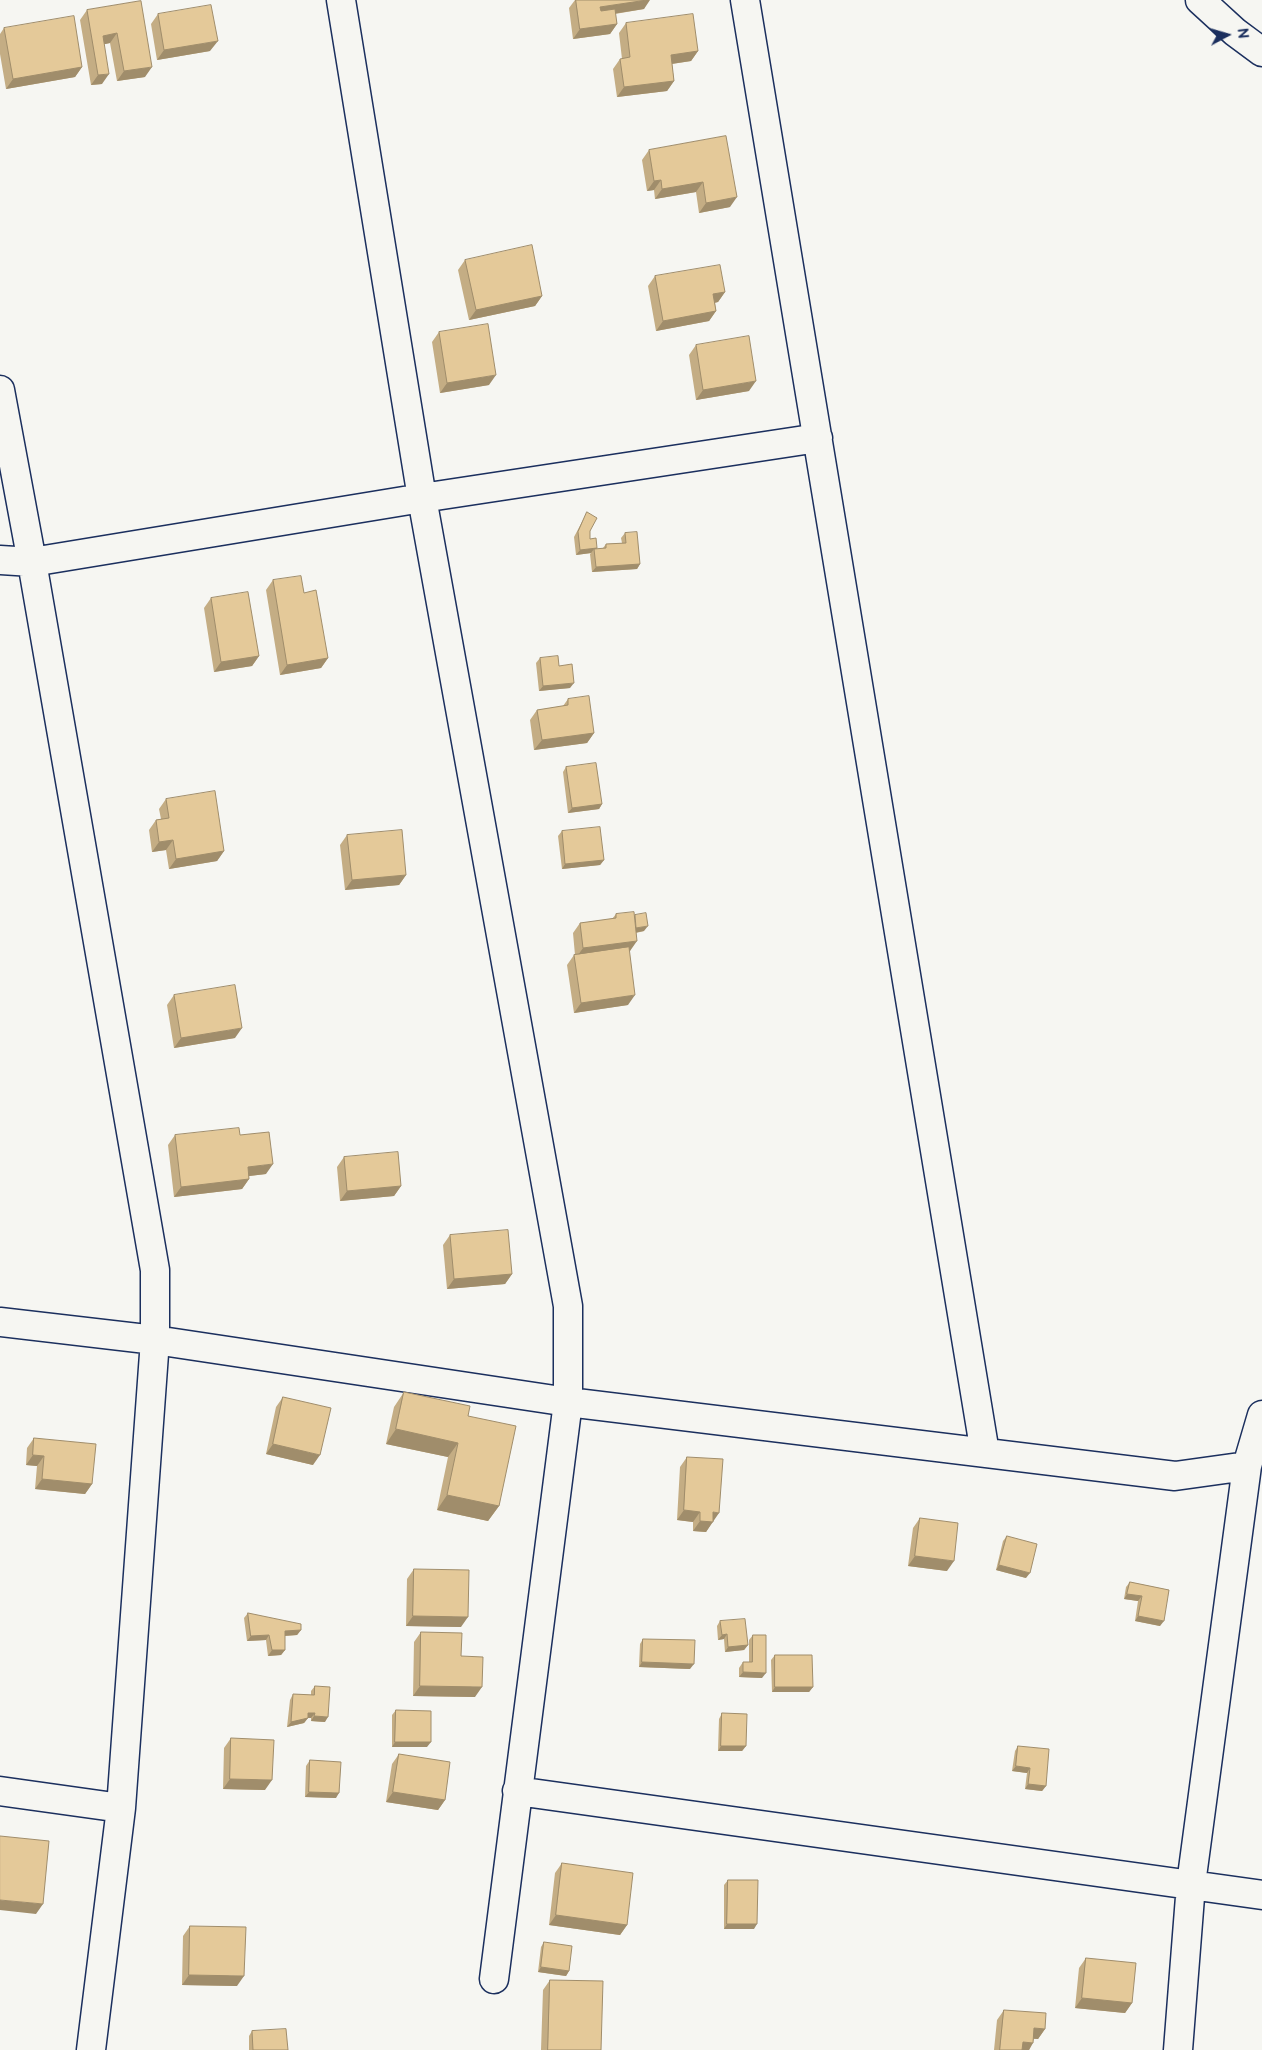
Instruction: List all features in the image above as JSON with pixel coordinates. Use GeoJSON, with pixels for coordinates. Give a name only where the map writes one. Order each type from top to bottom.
{"type":"FeatureCollection","features":[{"type":"Feature","properties":{"kind":"street"},"geometry":{"type":"LineString","coordinates":[[341,0],[422,498],[567,1296],[568,1402],[494,1979]]}},
{"type":"Feature","properties":{"kind":"street"},"geometry":{"type":"LineString","coordinates":[[745,0],[985,1453]]}},
{"type":"Feature","properties":{"kind":"street"},"geometry":{"type":"LineString","coordinates":[[1200,0],[1235,32],[1262,52]]}},
{"type":"Feature","properties":{"kind":"street"},"geometry":{"type":"LineString","coordinates":[[0,390],[32,562],[155,1270],[155,1340],[121,1808],[91,2050]]}},
{"type":"Feature","properties":{"kind":"street"},"geometry":{"type":"LineString","coordinates":[[0,560],[32,562],[422,498],[818,438]]}},
{"type":"Feature","properties":{"kind":"street"},"geometry":{"type":"LineString","coordinates":[[0,1322],[155,1340],[568,1402],[1175,1476],[1247,1466]]}},
{"type":"Feature","properties":{"kind":"street"},"geometry":{"type":"LineString","coordinates":[[1178,2050],[1191,1884],[1247,1466],[1262,1415]]}},
{"type":"Feature","properties":{"kind":"street"},"geometry":{"type":"LineString","coordinates":[[0,1791],[121,1808]]}},
{"type":"Feature","properties":{"kind":"street"},"geometry":{"type":"LineString","coordinates":[[518,1791],[1262,1895]]}},
{"type":"Feature","properties":{"kind":"building"},"geometry":{"type":"Polygon","coordinates":[[[576,0],[647,0],[600,7],[601,11],[615,9],[617,24],[580,29],[576,0]]]}},
{"type":"Feature","properties":{"kind":"building"},"geometry":{"type":"Polygon","coordinates":[[[141,1],[152,67],[124,71],[117,33],[103,36],[109,74],[98,75],[87,10],[141,1]]]}},
{"type":"Feature","properties":{"kind":"building"},"geometry":{"type":"Polygon","coordinates":[[[211,5],[218,41],[164,50],[158,14],[211,5]]]}},
{"type":"Feature","properties":{"kind":"building"},"geometry":{"type":"Polygon","coordinates":[[[693,14],[698,51],[671,55],[674,81],[624,87],[620,59],[630,57],[626,23],[693,14]]]}},
{"type":"Feature","properties":{"kind":"building"},"geometry":{"type":"Polygon","coordinates":[[[74,16],[82,67],[13,79],[4,28],[74,16]]]}},
{"type":"Feature","properties":{"kind":"building"},"geometry":{"type":"Polygon","coordinates":[[[726,136],[737,197],[706,203],[703,182],[662,189],[661,180],[654,181],[649,150],[726,136]]]}},
{"type":"Feature","properties":{"kind":"building"},"geometry":{"type":"Polygon","coordinates":[[[532,245],[542,296],[476,310],[465,260],[532,245]]]}},
{"type":"Feature","properties":{"kind":"building"},"geometry":{"type":"Polygon","coordinates":[[[720,265],[725,292],[713,294],[716,311],[663,321],[655,276],[720,265]]]}},
{"type":"Feature","properties":{"kind":"building"},"geometry":{"type":"Polygon","coordinates":[[[488,324],[496,375],[447,383],[439,332],[488,324]]]}},
{"type":"Feature","properties":{"kind":"building"},"geometry":{"type":"Polygon","coordinates":[[[749,336],[756,381],[703,390],[696,345],[749,336]]]}},
{"type":"Feature","properties":{"kind":"building"},"geometry":{"type":"Polygon","coordinates":[[[587,512],[597,518],[590,531],[590,539],[596,538],[597,548],[580,550],[578,532],[587,512]]]}},
{"type":"Feature","properties":{"kind":"building"},"geometry":{"type":"Polygon","coordinates":[[[637,532],[640,564],[596,567],[594,549],[606,548],[606,544],[626,543],[625,533],[637,532]]]}},
{"type":"Feature","properties":{"kind":"building"},"geometry":{"type":"Polygon","coordinates":[[[301,576],[304,593],[316,590],[328,658],[287,665],[273,580],[301,576]]]}},
{"type":"Feature","properties":{"kind":"building"},"geometry":{"type":"Polygon","coordinates":[[[248,592],[259,656],[221,662],[211,598],[248,592]]]}},
{"type":"Feature","properties":{"kind":"building"},"geometry":{"type":"Polygon","coordinates":[[[558,656],[559,666],[572,664],[574,683],[543,686],[540,658],[558,656]]]}},
{"type":"Feature","properties":{"kind":"building"},"geometry":{"type":"Polygon","coordinates":[[[589,696],[594,733],[542,740],[537,710],[568,705],[568,699],[589,696]]]}},
{"type":"Feature","properties":{"kind":"building"},"geometry":{"type":"Polygon","coordinates":[[[596,763],[602,804],[572,808],[566,767],[596,763]]]}},
{"type":"Feature","properties":{"kind":"building"},"geometry":{"type":"Polygon","coordinates":[[[215,791],[224,851],[176,859],[173,840],[159,842],[156,820],[169,818],[166,799],[215,791]]]}},
{"type":"Feature","properties":{"kind":"building"},"geometry":{"type":"Polygon","coordinates":[[[600,827],[604,860],[565,864],[562,831],[600,827]]]}},
{"type":"Feature","properties":{"kind":"building"},"geometry":{"type":"Polygon","coordinates":[[[402,830],[406,875],[352,880],[347,835],[402,830]]]}},
{"type":"Feature","properties":{"kind":"building"},"geometry":{"type":"Polygon","coordinates":[[[634,912],[637,941],[583,948],[580,923],[616,918],[616,914],[634,912]]]}},
{"type":"Feature","properties":{"kind":"building"},"geometry":{"type":"Polygon","coordinates":[[[646,913],[648,926],[636,928],[635,915],[646,913]]]}},
{"type":"Feature","properties":{"kind":"building"},"geometry":{"type":"Polygon","coordinates":[[[629,947],[635,995],[581,1003],[574,955],[629,947]]]}},
{"type":"Feature","properties":{"kind":"building"},"geometry":{"type":"Polygon","coordinates":[[[235,985],[242,1028],[181,1038],[174,995],[235,985]]]}},
{"type":"Feature","properties":{"kind":"building"},"geometry":{"type":"Polygon","coordinates":[[[239,1128],[240,1135],[269,1132],[273,1164],[248,1167],[249,1179],[181,1187],[175,1135],[239,1128]]]}},
{"type":"Feature","properties":{"kind":"building"},"geometry":{"type":"Polygon","coordinates":[[[398,1152],[401,1186],[347,1191],[344,1157],[398,1152]]]}},
{"type":"Feature","properties":{"kind":"building"},"geometry":{"type":"Polygon","coordinates":[[[508,1230],[512,1274],[454,1279],[450,1235],[508,1230]]]}},
{"type":"Feature","properties":{"kind":"building"},"geometry":{"type":"Polygon","coordinates":[[[404,1392],[470,1406],[468,1416],[516,1426],[499,1506],[447,1495],[458,1443],[396,1429],[404,1392]]]}},
{"type":"Feature","properties":{"kind":"building"},"geometry":{"type":"Polygon","coordinates":[[[283,1397],[331,1408],[320,1455],[273,1444],[283,1397]]]}},
{"type":"Feature","properties":{"kind":"building"},"geometry":{"type":"Polygon","coordinates":[[[34,1438],[96,1444],[92,1484],[42,1479],[44,1456],[33,1455],[34,1438]]]}},
{"type":"Feature","properties":{"kind":"building"},"geometry":{"type":"Polygon","coordinates":[[[687,1457],[723,1459],[719,1513],[713,1512],[713,1522],[700,1521],[700,1512],[684,1510],[687,1457]]]}},
{"type":"Feature","properties":{"kind":"building"},"geometry":{"type":"Polygon","coordinates":[[[920,1518],[958,1523],[954,1561],[915,1556],[920,1518]]]}},
{"type":"Feature","properties":{"kind":"building"},"geometry":{"type":"Polygon","coordinates":[[[1007,1536],[1037,1544],[1030,1573],[999,1565],[1007,1536]]]}},
{"type":"Feature","properties":{"kind":"building"},"geometry":{"type":"Polygon","coordinates":[[[414,1569],[469,1570],[468,1617],[413,1616],[414,1569]]]}},
{"type":"Feature","properties":{"kind":"building"},"geometry":{"type":"Polygon","coordinates":[[[1130,1582],[1169,1590],[1164,1621],[1138,1616],[1142,1596],[1127,1594],[1130,1582]]]}},
{"type":"Feature","properties":{"kind":"building"},"geometry":{"type":"Polygon","coordinates":[[[248,1613],[301,1624],[301,1630],[285,1631],[285,1650],[272,1650],[269,1635],[251,1636],[248,1613]]]}},
{"type":"Feature","properties":{"kind":"building"},"geometry":{"type":"Polygon","coordinates":[[[745,1619],[748,1645],[728,1647],[727,1634],[722,1635],[720,1621],[745,1619]]]}},
{"type":"Feature","properties":{"kind":"building"},"geometry":{"type":"Polygon","coordinates":[[[421,1632],[462,1633],[461,1656],[483,1657],[482,1687],[420,1686],[421,1632]]]}},
{"type":"Feature","properties":{"kind":"building"},"geometry":{"type":"Polygon","coordinates":[[[753,1635],[766,1635],[766,1673],[743,1672],[743,1662],[752,1662],[753,1635]]]}},
{"type":"Feature","properties":{"kind":"building"},"geometry":{"type":"Polygon","coordinates":[[[643,1639],[695,1640],[694,1664],[642,1662],[643,1639]]]}},
{"type":"Feature","properties":{"kind":"building"},"geometry":{"type":"Polygon","coordinates":[[[775,1655],[812,1655],[813,1687],[775,1687],[775,1655]]]}},
{"type":"Feature","properties":{"kind":"building"},"geometry":{"type":"Polygon","coordinates":[[[315,1686],[330,1687],[328,1717],[314,1716],[315,1713],[308,1713],[308,1718],[291,1722],[293,1694],[314,1695],[315,1686]]]}},
{"type":"Feature","properties":{"kind":"building"},"geometry":{"type":"Polygon","coordinates":[[[396,1710],[431,1711],[431,1742],[395,1742],[396,1710]]]}},
{"type":"Feature","properties":{"kind":"building"},"geometry":{"type":"Polygon","coordinates":[[[722,1713],[747,1714],[746,1746],[721,1746],[722,1713]]]}},
{"type":"Feature","properties":{"kind":"building"},"geometry":{"type":"Polygon","coordinates":[[[231,1738],[274,1740],[272,1780],[230,1779],[231,1738]]]}},
{"type":"Feature","properties":{"kind":"building"},"geometry":{"type":"Polygon","coordinates":[[[1018,1746],[1049,1749],[1046,1786],[1028,1784],[1030,1768],[1016,1766],[1018,1746]]]}},
{"type":"Feature","properties":{"kind":"building"},"geometry":{"type":"Polygon","coordinates":[[[399,1754],[450,1762],[445,1800],[393,1792],[399,1754]]]}},
{"type":"Feature","properties":{"kind":"building"},"geometry":{"type":"Polygon","coordinates":[[[310,1760],[341,1762],[339,1793],[309,1792],[310,1760]]]}},
{"type":"Feature","properties":{"kind":"building"},"geometry":{"type":"Polygon","coordinates":[[[0,1836],[49,1841],[43,1904],[0,1900],[0,1836]]]}},
{"type":"Feature","properties":{"kind":"building"},"geometry":{"type":"Polygon","coordinates":[[[562,1863],[633,1873],[627,1925],[556,1915],[562,1863]]]}},
{"type":"Feature","properties":{"kind":"building"},"geometry":{"type":"Polygon","coordinates":[[[728,1880],[758,1880],[757,1924],[727,1924],[728,1880]]]}},
{"type":"Feature","properties":{"kind":"building"},"geometry":{"type":"Polygon","coordinates":[[[190,1926],[246,1927],[244,1976],[189,1975],[190,1926]]]}},
{"type":"Feature","properties":{"kind":"building"},"geometry":{"type":"Polygon","coordinates":[[[544,1942],[572,1946],[569,1971],[541,1967],[544,1942]]]}},
{"type":"Feature","properties":{"kind":"building"},"geometry":{"type":"Polygon","coordinates":[[[1086,1958],[1136,1963],[1132,2003],[1082,1998],[1086,1958]]]}},
{"type":"Feature","properties":{"kind":"building"},"geometry":{"type":"Polygon","coordinates":[[[550,1980],[603,1981],[601,2050],[548,2050],[550,1980]]]}},
{"type":"Feature","properties":{"kind":"building"},"geometry":{"type":"Polygon","coordinates":[[[1004,2010],[1046,2013],[1045,2029],[1034,2028],[1033,2043],[1023,2042],[1022,2050],[1000,2050],[1004,2010]]]}},
{"type":"Feature","properties":{"kind":"building"},"geometry":{"type":"Polygon","coordinates":[[[286,2029],[288,2050],[253,2050],[252,2031],[286,2029]]]}}]}
